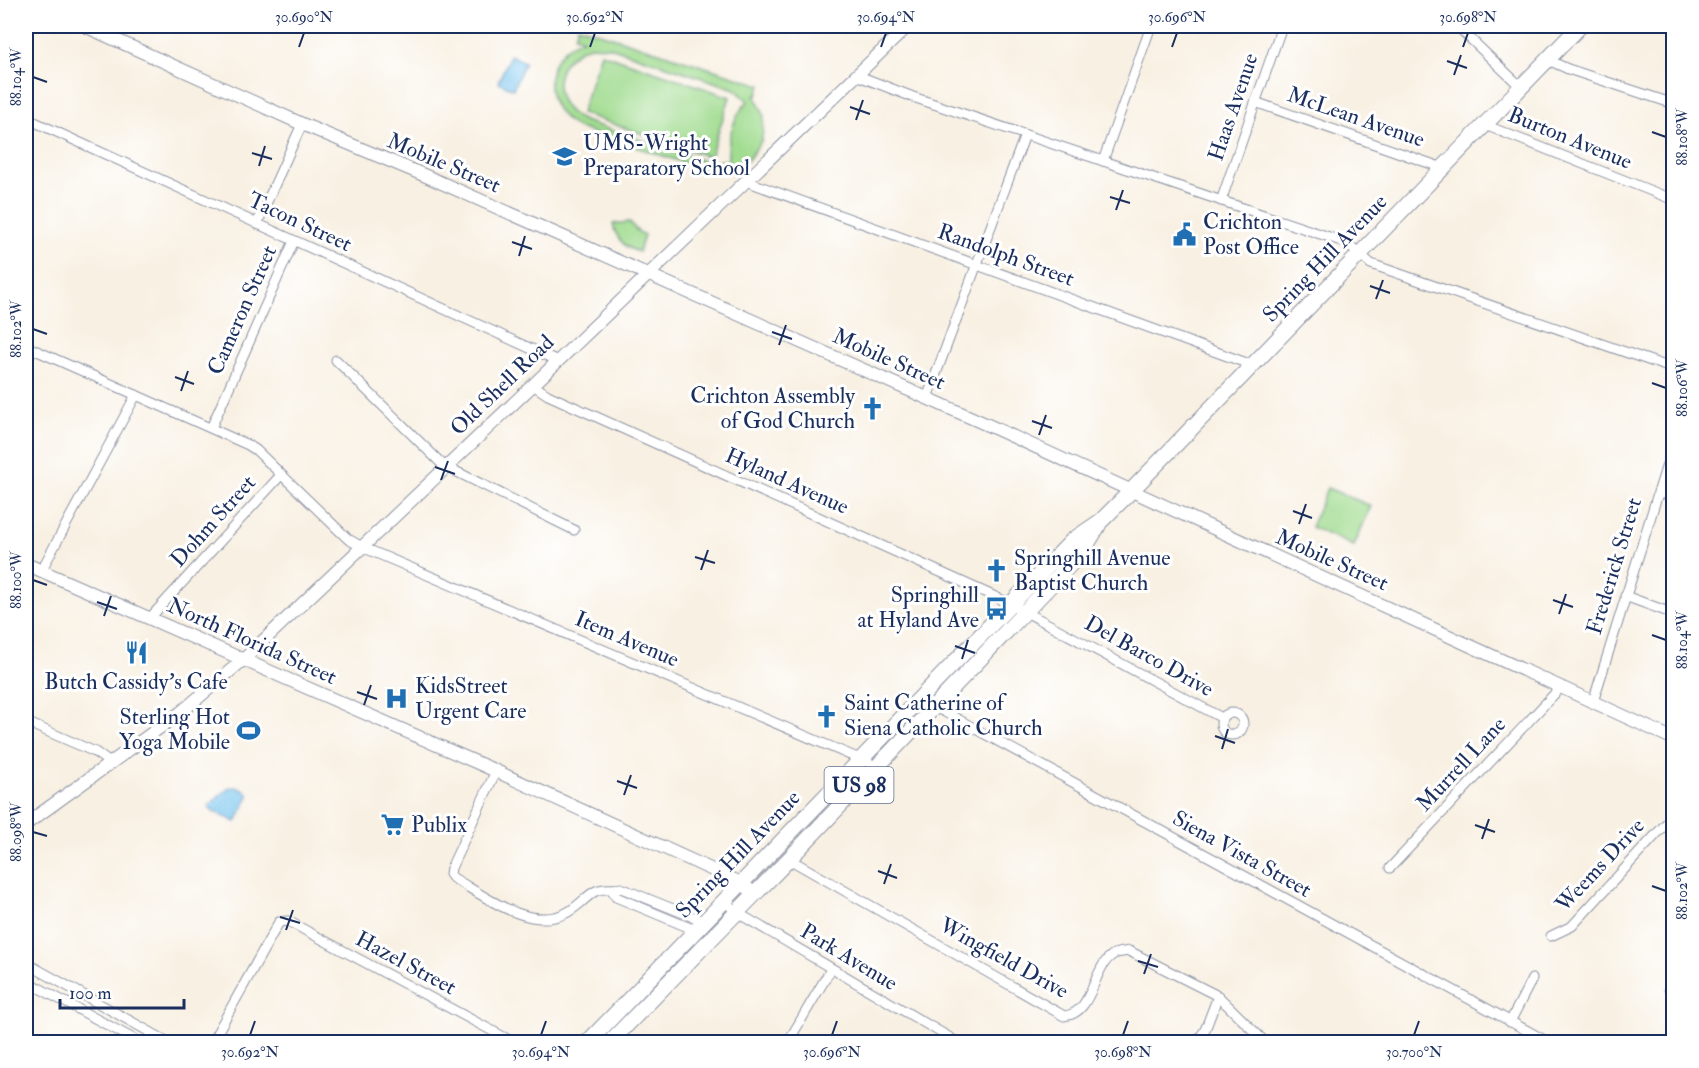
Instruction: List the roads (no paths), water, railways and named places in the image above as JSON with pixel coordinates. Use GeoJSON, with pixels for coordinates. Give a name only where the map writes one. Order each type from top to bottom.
{"type":"FeatureCollection","features":[{"type":"Feature","properties":{"kind":"main road","name":"Spring Hill Avenue"},"geometry":{"type":"LineString","coordinates":[[588,1042],[1073,540],[1101,521],[1130,492],[1580,26]]}},
{"type":"Feature","properties":{"kind":"main road","name":"Spring Hill Avenue"},"geometry":{"type":"LineString","coordinates":[[610,1042],[1025,612],[1083,550],[1101,521]]}},
{"type":"Feature","properties":{"kind":"street","name":"Mobile Street"},"geometry":{"type":"LineString","coordinates":[[85,26],[302,124],[927,398],[1674,739]]}},
{"type":"Feature","properties":{"kind":"street","name":"Old Shell Road"},"geometry":{"type":"LineString","coordinates":[[26,824],[180,713],[243,660],[908,26]]}},
{"type":"Feature","properties":{"kind":"street"},"geometry":{"type":"LineString","coordinates":[[1103,160],[1151,26]]}},
{"type":"Feature","properties":{"kind":"street","name":"Haas Avenue"},"geometry":{"type":"LineString","coordinates":[[1221,201],[1282,26]]}},
{"type":"Feature","properties":{"kind":"street"},"geometry":{"type":"LineString","coordinates":[[1457,26],[1521,87]]}},
{"type":"Feature","properties":{"kind":"street"},"geometry":{"type":"LineString","coordinates":[[1548,60],[1568,69],[1674,104]]}},
{"type":"Feature","properties":{"kind":"street"},"geometry":{"type":"LineString","coordinates":[[856,75],[894,91],[1347,243],[1371,264],[1674,369]]}},
{"type":"Feature","properties":{"kind":"street","name":"McLean Avenue"},"geometry":{"type":"LineString","coordinates":[[1255,102],[1443,168]]}},
{"type":"Feature","properties":{"kind":"street","name":"Tacon Street"},"geometry":{"type":"LineString","coordinates":[[26,118],[558,361]]}},
{"type":"Feature","properties":{"kind":"street","name":"Cameron Street"},"geometry":{"type":"LineString","coordinates":[[257,224],[302,124]]}},
{"type":"Feature","properties":{"kind":"street","name":"Burton Avenue"},"geometry":{"type":"LineString","coordinates":[[1485,125],[1674,200]]}},
{"type":"Feature","properties":{"kind":"street"},"geometry":{"type":"LineString","coordinates":[[927,398],[1025,135]]}},
{"type":"Feature","properties":{"kind":"street","name":"Randolph Street"},"geometry":{"type":"LineString","coordinates":[[746,181],[1252,365]]}},
{"type":"Feature","properties":{"kind":"street","name":"Cameron Street"},"geometry":{"type":"LineString","coordinates":[[211,428],[294,241]]}},
{"type":"Feature","properties":{"kind":"street","name":"Item Avenue"},"geometry":{"type":"LineString","coordinates":[[26,346],[256,450],[348,539],[362,547],[876,766]]}},
{"type":"Feature","properties":{"kind":"street"},"geometry":{"type":"LineString","coordinates":[[336,360],[447,467],[573,530]]}},
{"type":"Feature","properties":{"kind":"street","name":"Hyland Avenue"},"geometry":{"type":"LineString","coordinates":[[533,385],[548,395],[1025,612]]}},
{"type":"Feature","properties":{"kind":"street"},"geometry":{"type":"LineString","coordinates":[[41,571],[136,395]]}},
{"type":"Feature","properties":{"kind":"street","name":"Frederick Street"},"geometry":{"type":"LineString","coordinates":[[1593,702],[1674,442]]}},
{"type":"Feature","properties":{"kind":"street","name":"Dohm Street"},"geometry":{"type":"LineString","coordinates":[[149,619],[281,475]]}},
{"type":"Feature","properties":{"kind":"street"},"geometry":{"type":"LineString","coordinates":[[1658,492],[1674,497]]}},
{"type":"Feature","properties":{"kind":"street","name":"North Florida Street"},"geometry":{"type":"LineString","coordinates":[[26,564],[496,771],[741,883],[754,893]]}},
{"type":"Feature","properties":{"kind":"street"},"geometry":{"type":"LineString","coordinates":[[1625,596],[1674,614]]}},
{"type":"Feature","properties":{"kind":"street","name":"Del Barco Drive"},"geometry":{"type":"LineString","coordinates":[[1025,612],[1222,718]]}},
{"type":"Feature","properties":{"kind":"street","name":"Murrell Lane"},"geometry":{"type":"LineString","coordinates":[[1390,868],[1561,687]]}},
{"type":"Feature","properties":{"kind":"street","name":"Siena Vista Street"},"geometry":{"type":"LineString","coordinates":[[919,698],[1548,1042]]}},
{"type":"Feature","properties":{"kind":"street"},"geometry":{"type":"LineString","coordinates":[[26,722],[95,752],[110,763]]}},
{"type":"Feature","properties":{"kind":"street"},"geometry":{"type":"LineString","coordinates":[[496,771],[451,868],[450,874],[453,878],[512,910],[538,919],[565,914],[594,892],[602,889],[621,888],[699,926]]}},
{"type":"Feature","properties":{"kind":"street","name":"Weems Drive"},"geometry":{"type":"LineString","coordinates":[[1551,936],[1572,926],[1674,815]]}},
{"type":"Feature","properties":{"kind":"street","name":"Wingfield Drive"},"geometry":{"type":"LineString","coordinates":[[789,859],[1064,1016],[1073,1015],[1083,1006],[1102,967],[1114,954],[1129,951],[1218,996],[1265,1042]]}},
{"type":"Feature","properties":{"kind":"street","name":"Park Avenue"},"geometry":{"type":"LineString","coordinates":[[724,900],[736,912],[957,1042]]}},
{"type":"Feature","properties":{"kind":"street","name":"Hazel Street"},"geometry":{"type":"LineString","coordinates":[[212,1042],[279,922],[288,921],[513,1042]]}},
{"type":"Feature","properties":{"kind":"street"},"geometry":{"type":"LineString","coordinates":[[26,963],[168,1042]]}},
{"type":"Feature","properties":{"kind":"street"},"geometry":{"type":"LineString","coordinates":[[788,1042],[831,969]]}},
{"type":"Feature","properties":{"kind":"street"},"geometry":{"type":"LineString","coordinates":[[1510,1022],[1532,979]]}},
{"type":"Feature","properties":{"kind":"street"},"geometry":{"type":"LineString","coordinates":[[26,981],[139,1042]]}},
{"type":"Feature","properties":{"kind":"street"},"geometry":{"type":"LineString","coordinates":[[1197,1042],[1205,1030],[1218,996]]}},
{"type":"Feature","properties":{"kind":"water"},"geometry":{"type":"Polygon","coordinates":[[[510,55],[525,62],[513,89],[498,82],[510,55]]]}},
{"type":"Feature","properties":{"kind":"water"},"geometry":{"type":"Polygon","coordinates":[[[236,787],[246,791],[249,796],[236,822],[211,810],[209,805],[229,788],[236,787]]]}},
{"type":"Feature","properties":{"kind":"place","name":"UMS-Wright Preparatory School"},"geometry":{"type":"Point","coordinates":[565,156]}},
{"type":"Feature","properties":{"kind":"place","name":"Crichton Post Office"},"geometry":{"type":"Point","coordinates":[1185,235]}},
{"type":"Feature","properties":{"kind":"place","name":"Crichton Assembly of God Church"},"geometry":{"type":"Point","coordinates":[873,409]}},
{"type":"Feature","properties":{"kind":"place","name":"Springhill Avenue Baptist Church"},"geometry":{"type":"Point","coordinates":[996,571]}},
{"type":"Feature","properties":{"kind":"place","name":"Springhill at Hyland Ave"},"geometry":{"type":"Point","coordinates":[997,608]}},
{"type":"Feature","properties":{"kind":"place","name":"Butch Cassidy's Cafe"},"geometry":{"type":"Point","coordinates":[136,653]}},
{"type":"Feature","properties":{"kind":"place","name":"KidsStreet Urgent Care"},"geometry":{"type":"Point","coordinates":[397,699]}},
{"type":"Feature","properties":{"kind":"place","name":"Saint Catherine of Siena Catholic Church"},"geometry":{"type":"Point","coordinates":[826,716]}},
{"type":"Feature","properties":{"kind":"place","name":"Sterling Hot Yoga Mobile"},"geometry":{"type":"Point","coordinates":[248,730]}},
{"type":"Feature","properties":{"kind":"place","name":"Publix"},"geometry":{"type":"Point","coordinates":[393,825]}}]}
